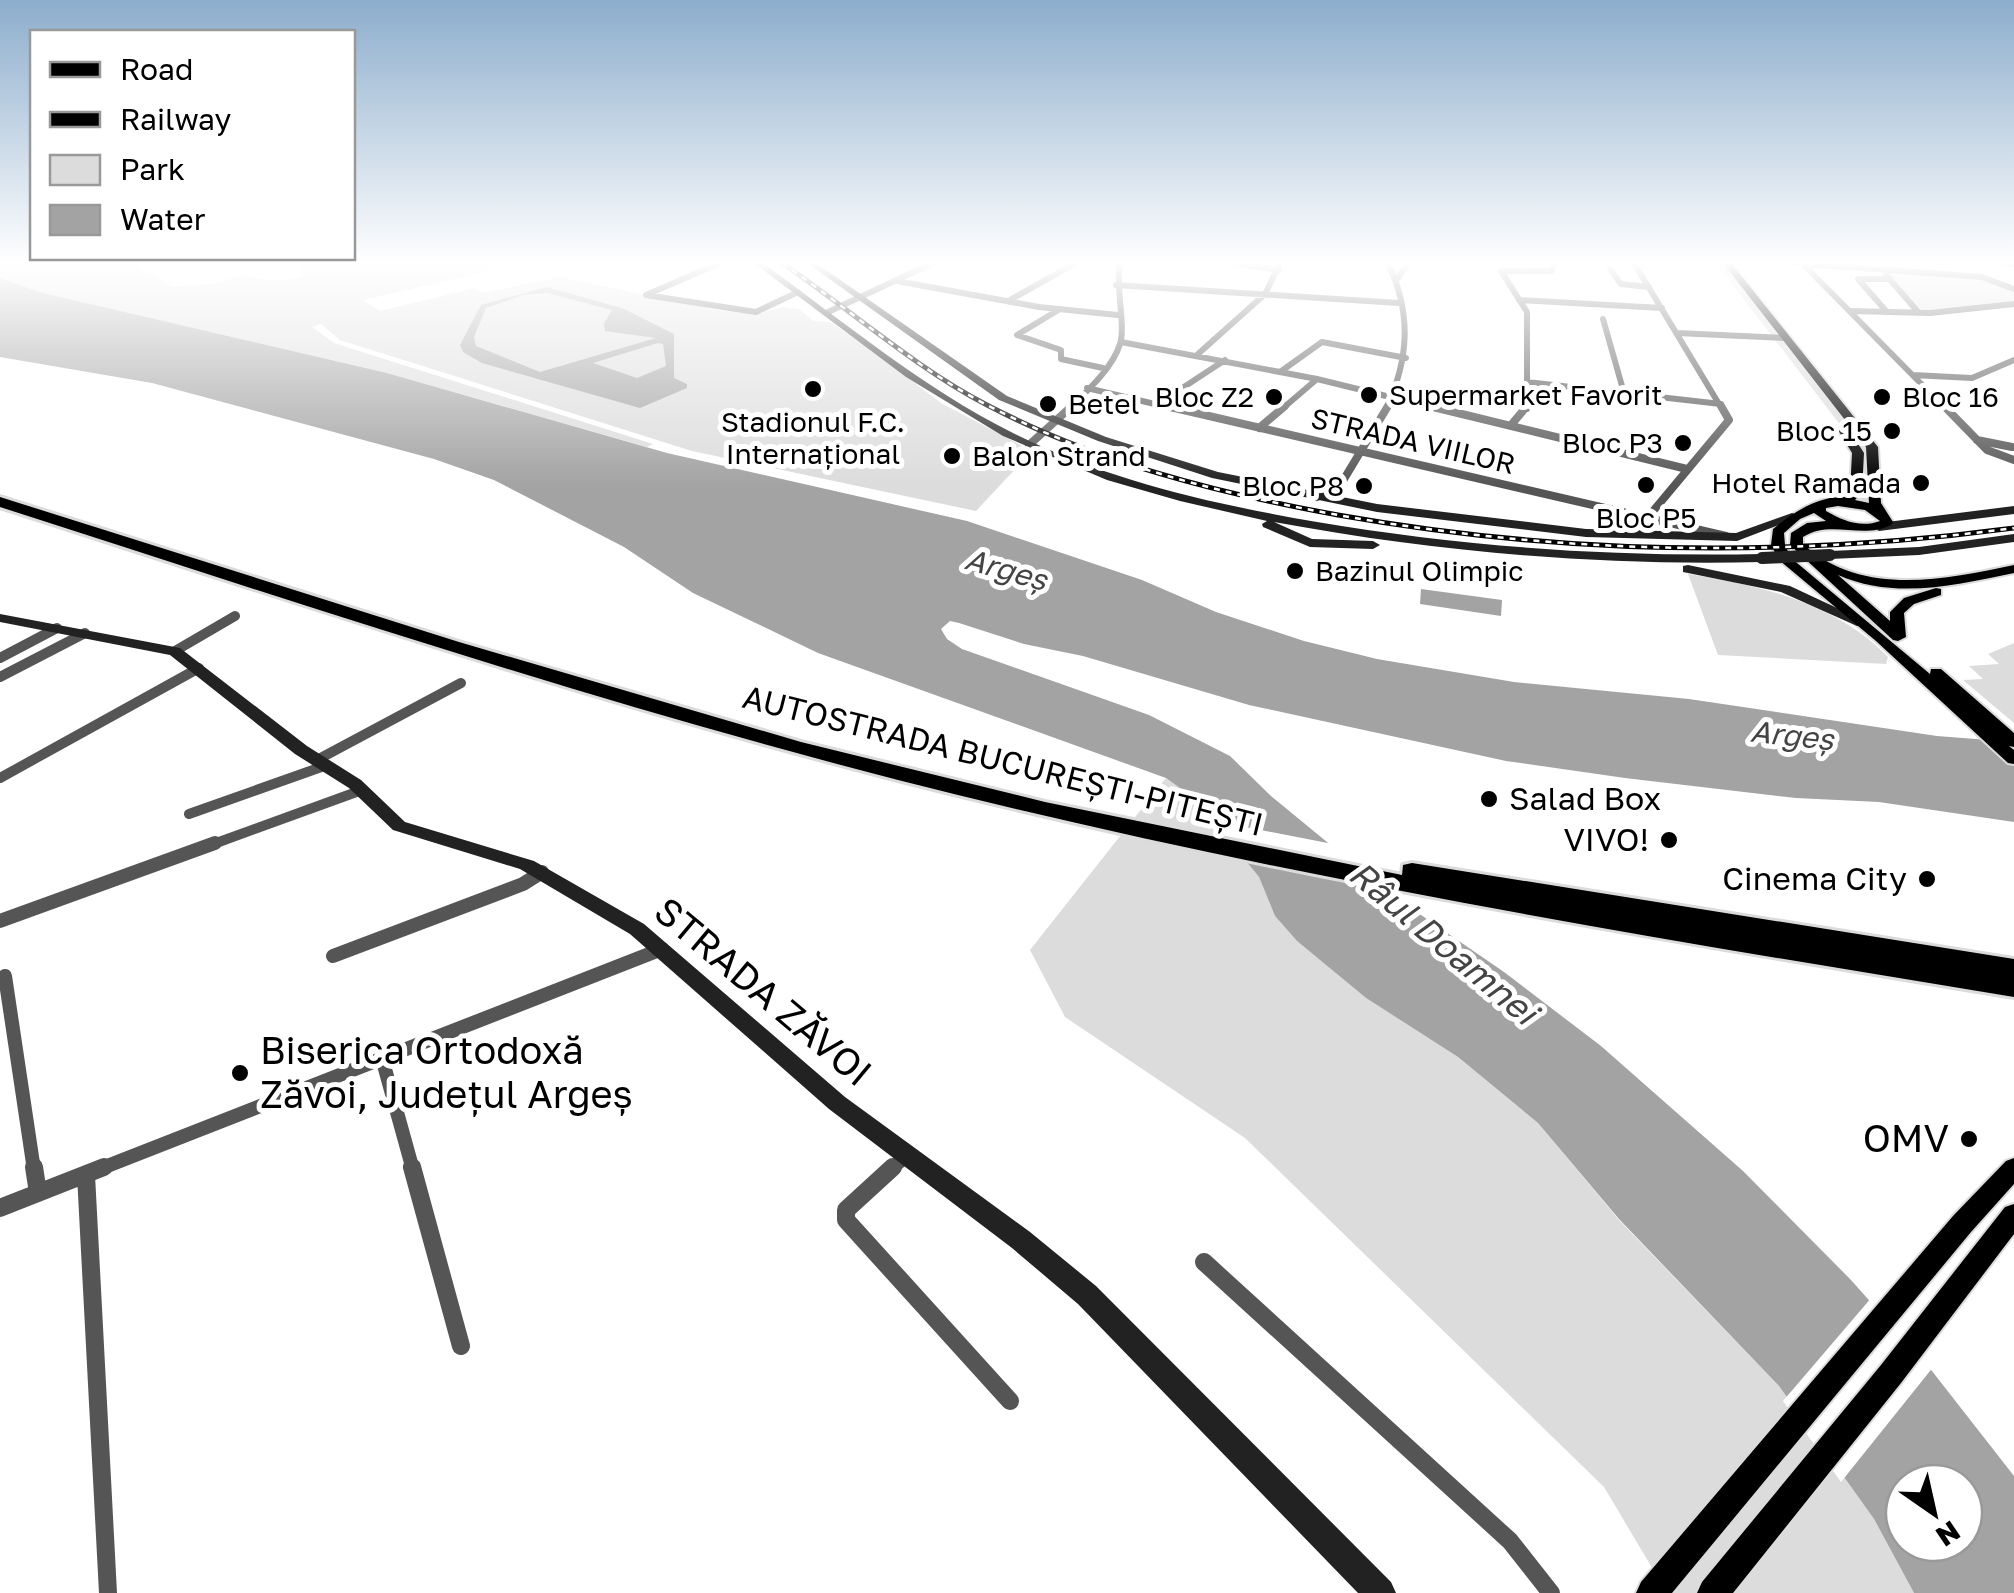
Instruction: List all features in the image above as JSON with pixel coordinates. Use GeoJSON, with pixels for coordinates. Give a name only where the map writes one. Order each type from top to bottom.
{"type":"FeatureCollection","features":[{"type":"Feature","properties":{"kind":"highway","name":"AUTOSTRADA BUCUREȘTI-PITEȘTI"},"geometry":{"type":"LineString","coordinates":[[0,491],[787,738],[1324,854],[1600,904],[2014,969]]}},
{"type":"Feature","properties":{"kind":"highway","name":"AUTOSTRADA BUCUREȘTI-PITEȘTI"},"geometry":{"type":"LineString","coordinates":[[0,502],[590,688],[1042,809],[1281,861],[1585,918],[2014,987]]}},
{"type":"Feature","properties":{"kind":"main road"},"geometry":{"type":"LineString","coordinates":[[860,337],[936,394],[1029,445],[1127,482],[1245,514],[1429,544],[1622,559],[1919,551],[2014,538]]}},
{"type":"Feature","properties":{"kind":"main road"},"geometry":{"type":"LineString","coordinates":[[916,337],[980,385],[1056,422],[1191,468],[1318,502],[1604,534],[1730,537],[1756,533],[1820,506],[1846,502],[1881,518]]}},
{"type":"Feature","properties":{"kind":"main road"},"geometry":{"type":"LineString","coordinates":[[1779,338],[1856,446],[1856,492],[1846,502]]}},
{"type":"Feature","properties":{"kind":"main road"},"geometry":{"type":"LineString","coordinates":[[1779,338],[1872,447],[1875,503],[1881,518]]}},
{"type":"Feature","properties":{"kind":"main road"},"geometry":{"type":"LineString","coordinates":[[1288,534],[1318,502]]}},
{"type":"Feature","properties":{"kind":"main road"},"geometry":{"type":"LineString","coordinates":[[1820,506],[1823,515],[1840,524]]}},
{"type":"Feature","properties":{"kind":"main road"},"geometry":{"type":"LineString","coordinates":[[2014,510],[1938,519],[1881,518],[1819,524],[1800,531],[1796,540],[1800,549],[1898,637],[1922,667],[2014,760]]}},
{"type":"Feature","properties":{"kind":"main road"},"geometry":{"type":"LineString","coordinates":[[1245,514],[1310,543],[1429,544]]}},
{"type":"Feature","properties":{"kind":"main road"},"geometry":{"type":"LineString","coordinates":[[1796,516],[1778,532],[1782,553],[2014,742]]}},
{"type":"Feature","properties":{"kind":"main road"},"geometry":{"type":"LineString","coordinates":[[1375,545],[1732,576],[1797,594],[1866,625]]}},
{"type":"Feature","properties":{"kind":"main road"},"geometry":{"type":"LineString","coordinates":[[1800,549],[1839,572],[1887,586],[1919,587],[2014,573]]}},
{"type":"Feature","properties":{"kind":"main road"},"geometry":{"type":"LineString","coordinates":[[1898,637],[1897,612],[1903,605],[1932,593],[2014,573]]}},
{"type":"Feature","properties":{"kind":"main road","name":"STRADA ZĂVOI"},"geometry":{"type":"LineString","coordinates":[[0,618],[175,651],[362,790],[399,826],[542,872],[606,908],[663,949],[837,1104],[1087,1295],[1380,1593]]}},
{"type":"Feature","properties":{"kind":"main road"},"geometry":{"type":"LineString","coordinates":[[1652,1593],[1926,1266],[2014,1168]]}},
{"type":"Feature","properties":{"kind":"main road"},"geometry":{"type":"LineString","coordinates":[[1713,1593],[2014,1216]]}},
{"type":"Feature","properties":{"kind":"street"},"geometry":{"type":"LineString","coordinates":[[1024,337],[1061,350],[1061,360],[1103,368]]}},
{"type":"Feature","properties":{"kind":"street"},"geometry":{"type":"LineString","coordinates":[[1029,445],[1087,388],[1121,342],[1120,337]]}},
{"type":"Feature","properties":{"kind":"street"},"geometry":{"type":"LineString","coordinates":[[1198,354],[1216,337]]}},
{"type":"Feature","properties":{"kind":"street"},"geometry":{"type":"LineString","coordinates":[[1318,502],[1334,491],[1362,452],[1393,397],[1406,358],[1403,337]]}},
{"type":"Feature","properties":{"kind":"street"},"geometry":{"type":"LineString","coordinates":[[1511,425],[1526,414],[1526,337]]}},
{"type":"Feature","properties":{"kind":"street"},"geometry":{"type":"LineString","coordinates":[[1608,337],[1624,393]]}},
{"type":"Feature","properties":{"kind":"street"},"geometry":{"type":"LineString","coordinates":[[1604,534],[1635,531],[1728,422],[1681,337]]}},
{"type":"Feature","properties":{"kind":"street"},"geometry":{"type":"LineString","coordinates":[[1766,337],[1779,338]]}},
{"type":"Feature","properties":{"kind":"street"},"geometry":{"type":"LineString","coordinates":[[1876,337],[1977,440],[2014,460]]}},
{"type":"Feature","properties":{"kind":"street"},"geometry":{"type":"LineString","coordinates":[[1121,342],[1317,379],[1688,468]]}},
{"type":"Feature","properties":{"kind":"street"},"geometry":{"type":"LineString","coordinates":[[1280,372],[1322,342],[1406,358]]}},
{"type":"Feature","properties":{"kind":"street"},"geometry":{"type":"LineString","coordinates":[[1158,404],[1225,360]]}},
{"type":"Feature","properties":{"kind":"street"},"geometry":{"type":"LineString","coordinates":[[1913,376],[1972,378],[2014,360]]}},
{"type":"Feature","properties":{"kind":"street"},"geometry":{"type":"LineString","coordinates":[[1258,428],[1317,379]]}},
{"type":"Feature","properties":{"kind":"street"},"geometry":{"type":"LineString","coordinates":[[1527,382],[1721,404]]}},
{"type":"Feature","properties":{"kind":"street","name":"STRADA VIILOR"},"geometry":{"type":"LineString","coordinates":[[1087,388],[1730,537]]}},
{"type":"Feature","properties":{"kind":"street"},"geometry":{"type":"LineString","coordinates":[[1977,440],[2013,447]]}},
{"type":"Feature","properties":{"kind":"street"},"geometry":{"type":"LineString","coordinates":[[1997,454],[2013,447]]}},
{"type":"Feature","properties":{"kind":"street"},"geometry":{"type":"LineString","coordinates":[[175,651],[235,616]]}},
{"type":"Feature","properties":{"kind":"street"},"geometry":{"type":"LineString","coordinates":[[0,658],[57,628]]}},
{"type":"Feature","properties":{"kind":"street"},"geometry":{"type":"LineString","coordinates":[[0,677],[86,633]]}},
{"type":"Feature","properties":{"kind":"street"},"geometry":{"type":"LineString","coordinates":[[0,778],[199,668]]}},
{"type":"Feature","properties":{"kind":"street"},"geometry":{"type":"LineString","coordinates":[[189,814],[322,762],[461,683]]}},
{"type":"Feature","properties":{"kind":"street"},"geometry":{"type":"LineString","coordinates":[[0,921],[362,790]]}},
{"type":"Feature","properties":{"kind":"street"},"geometry":{"type":"LineString","coordinates":[[333,956],[523,884],[542,872]]}},
{"type":"Feature","properties":{"kind":"street"},"geometry":{"type":"LineString","coordinates":[[0,1208],[663,949]]}},
{"type":"Feature","properties":{"kind":"street"},"geometry":{"type":"LineString","coordinates":[[5,976],[38,1194]]}},
{"type":"Feature","properties":{"kind":"street"},"geometry":{"type":"LineString","coordinates":[[382,1058],[461,1346]]}},
{"type":"Feature","properties":{"kind":"street"},"geometry":{"type":"LineString","coordinates":[[907,1155],[846,1210],[846,1220],[1010,1401]]}},
{"type":"Feature","properties":{"kind":"street"},"geometry":{"type":"LineString","coordinates":[[86,1175],[108,1593]]}},
{"type":"Feature","properties":{"kind":"street"},"geometry":{"type":"LineString","coordinates":[[1204,1262],[1510,1541],[1551,1593]]}},
{"type":"Feature","properties":{"kind":"green space"},"geometry":{"type":"Polygon","coordinates":[[[234,337],[326,337],[653,444],[647,447],[387,373],[234,337]]]}},
{"type":"Feature","properties":{"kind":"green space"},"geometry":{"type":"Polygon","coordinates":[[[337,337],[853,337],[941,403],[1032,451],[976,511],[692,451],[337,337]]]}},
{"type":"Feature","properties":{"kind":"green space"},"geometry":{"type":"Polygon","coordinates":[[[1773,337],[1785,337],[1872,447],[1876,506],[1850,499],[1854,443],[1773,337]]]}},
{"type":"Feature","properties":{"kind":"green space"},"geometry":{"type":"Polygon","coordinates":[[[1688,574],[1769,591],[1821,610],[1867,638],[1888,657],[1886,664],[1718,655],[1688,574]]]}},
{"type":"Feature","properties":{"kind":"green space"},"geometry":{"type":"Polygon","coordinates":[[[2014,643],[2014,723],[1963,680],[1983,679],[1969,666],[1999,664],[1988,654],[2014,643]]]}},
{"type":"Feature","properties":{"kind":"green space"},"geometry":{"type":"Polygon","coordinates":[[[1166,778],[1195,799],[1259,877],[1275,916],[1297,941],[1366,998],[1458,1057],[1538,1123],[1619,1220],[1779,1386],[1874,1519],[1884,1538],[1884,1563],[1898,1563],[1914,1593],[1667,1593],[1604,1487],[1245,1138],[1065,1017],[1030,950],[1166,778]]]}},
{"type":"Feature","properties":{"kind":"water"},"geometry":{"type":"Polygon","coordinates":[[[0,337],[234,337],[387,373],[667,453],[967,521],[1142,580],[1216,612],[1304,641],[1377,659],[1514,682],[1689,699],[1937,736],[2014,742],[2014,822],[1879,802],[1796,798],[1506,761],[1249,705],[959,623],[950,621],[941,629],[947,639],[962,649],[1149,715],[1230,756],[1271,796],[1389,893],[1504,972],[1601,1046],[1743,1171],[1851,1280],[1932,1371],[2014,1476],[2014,1593],[1914,1593],[1898,1563],[1984,1563],[1984,1463],[1884,1463],[1884,1538],[1779,1386],[1619,1219],[1538,1123],[1458,1057],[1366,998],[1297,941],[1275,916],[1259,877],[1195,799],[1166,778],[818,653],[693,593],[624,547],[494,480],[434,459],[152,383],[0,357],[0,337]]]}},
{"type":"Feature","properties":{"kind":"water"},"geometry":{"type":"Polygon","coordinates":[[[464,337],[474,337],[476,346],[540,372],[656,338],[651,337],[674,337],[674,378],[687,384],[687,388],[640,408],[482,363],[463,352],[460,345],[464,337]],[[663,344],[593,363],[637,378],[666,366],[663,344]]]}},
{"type":"Feature","properties":{"kind":"water"},"geometry":{"type":"Polygon","coordinates":[[[1421,589],[1502,600],[1501,616],[1420,604],[1421,589]]]}},
{"type":"Feature","properties":{"kind":"pier"},"geometry":{"type":"Polygon","coordinates":[[[1204,819],[1338,845],[1368,869],[1222,840],[1204,819]]]}},
{"type":"Feature","properties":{"kind":"pier"},"geometry":{"type":"Polygon","coordinates":[[[1872,1297],[1934,1366],[1841,1482],[1783,1401],[1872,1297]]]}},
{"type":"Feature","properties":{"kind":"railway"},"geometry":{"type":"LineString","coordinates":[[884,337],[987,405],[1071,443],[1203,486],[1338,515],[1507,538],[1676,548],[1845,544],[2014,528]]}},
{"type":"Feature","properties":{"kind":"place","name":"Stadionul F.C. Internațional"},"geometry":{"type":"Point","coordinates":[813,389]}},
{"type":"Feature","properties":{"kind":"place","name":"Supermarket Favorit"},"geometry":{"type":"Point","coordinates":[1369,395]}},
{"type":"Feature","properties":{"kind":"place","name":"Bloc Z2"},"geometry":{"type":"Point","coordinates":[1274,397]}},
{"type":"Feature","properties":{"kind":"place","name":"Bloc 16"},"geometry":{"type":"Point","coordinates":[1882,397]}},
{"type":"Feature","properties":{"kind":"place","name":"Betel"},"geometry":{"type":"Point","coordinates":[1048,404]}},
{"type":"Feature","properties":{"kind":"place","name":"Bloc 15"},"geometry":{"type":"Point","coordinates":[1892,431]}},
{"type":"Feature","properties":{"kind":"place","name":"Bloc P3"},"geometry":{"type":"Point","coordinates":[1683,443]}},
{"type":"Feature","properties":{"kind":"place","name":"Balon Strand"},"geometry":{"type":"Point","coordinates":[952,456]}},
{"type":"Feature","properties":{"kind":"place","name":"Hotel Ramada"},"geometry":{"type":"Point","coordinates":[1921,483]}},
{"type":"Feature","properties":{"kind":"place","name":"Bloc P5"},"geometry":{"type":"Point","coordinates":[1646,485]}},
{"type":"Feature","properties":{"kind":"place","name":"Bloc P8"},"geometry":{"type":"Point","coordinates":[1364,486]}},
{"type":"Feature","properties":{"kind":"place","name":"Bazinul Olimpic"},"geometry":{"type":"Point","coordinates":[1295,571]}},
{"type":"Feature","properties":{"kind":"place","name":"Salad Box"},"geometry":{"type":"Point","coordinates":[1489,799]}},
{"type":"Feature","properties":{"kind":"place","name":"VIVO!"},"geometry":{"type":"Point","coordinates":[1669,840]}},
{"type":"Feature","properties":{"kind":"place","name":"Cinema City"},"geometry":{"type":"Point","coordinates":[1927,879]}},
{"type":"Feature","properties":{"kind":"place","name":"Biserica Ortodoxă Zăvoi, Județul Argeș"},"geometry":{"type":"Point","coordinates":[240,1073]}},
{"type":"Feature","properties":{"kind":"place","name":"OMV"},"geometry":{"type":"Point","coordinates":[1969,1139]}},
{"type":"Feature","properties":{"kind":"water label","name":"Argeș"},"geometry":{"type":"Point","coordinates":[1006,570]}},
{"type":"Feature","properties":{"kind":"water label","name":"Argeș"},"geometry":{"type":"Point","coordinates":[1792,736]}},
{"type":"Feature","properties":{"kind":"water label","name":"Râul Doamnei"},"geometry":{"type":"Point","coordinates":[1443,943]}}]}
